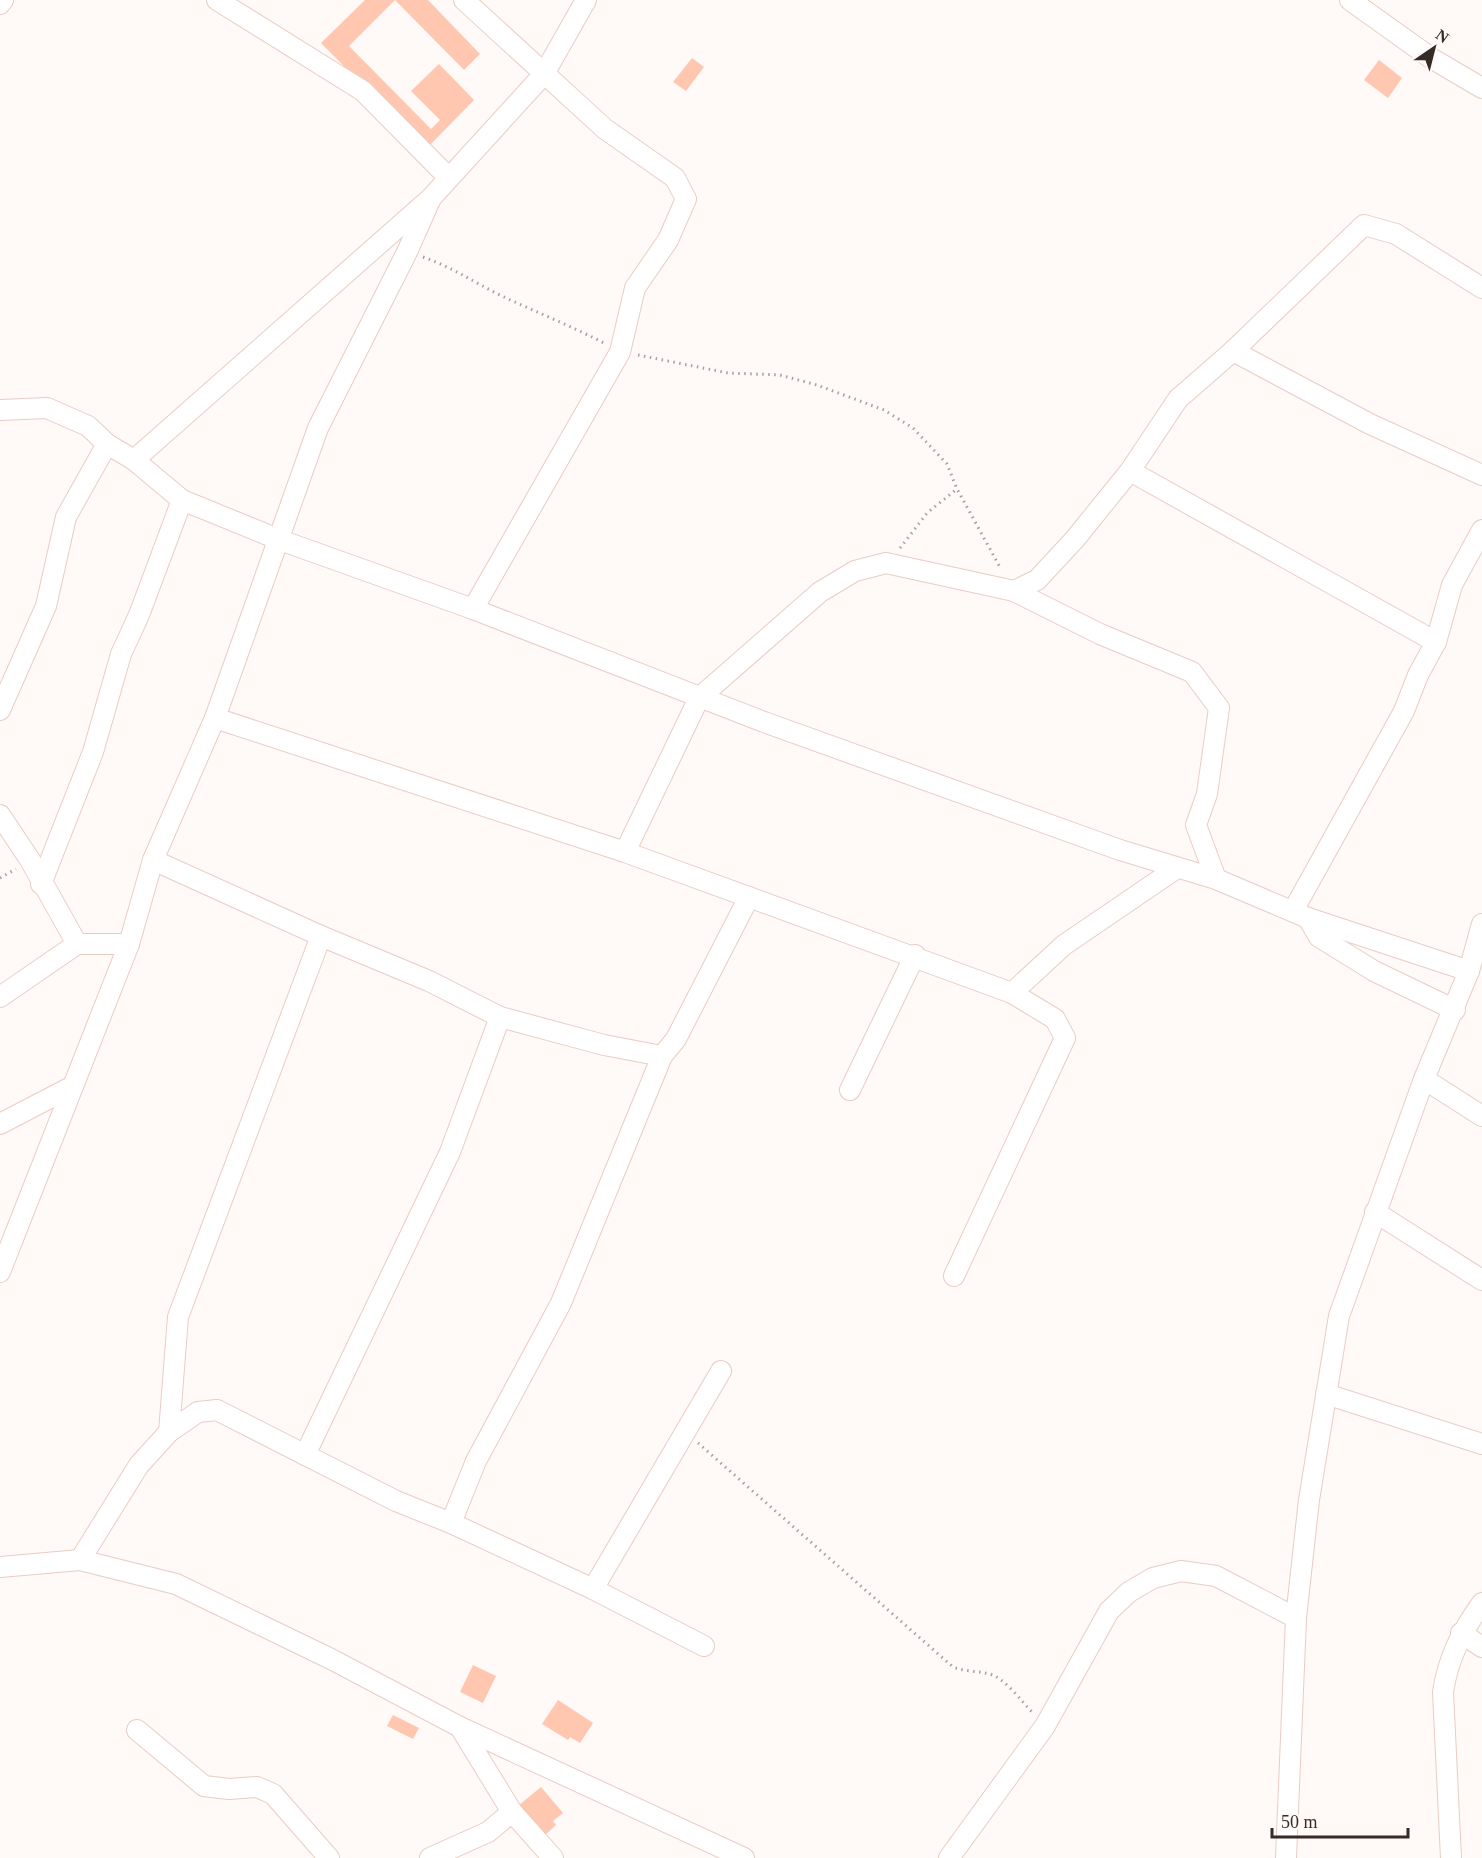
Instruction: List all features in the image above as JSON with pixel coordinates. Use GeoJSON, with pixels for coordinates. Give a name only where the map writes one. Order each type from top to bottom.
{"type":"FeatureCollection","features":[{"type":"Feature","properties":{"kind":"street"},"geometry":{"type":"LineString","coordinates":[[0,4],[3,0]]}},
{"type":"Feature","properties":{"kind":"street"},"geometry":{"type":"LineString","coordinates":[[217,0],[363,91],[449,178]]}},
{"type":"Feature","properties":{"kind":"street"},"geometry":{"type":"LineString","coordinates":[[464,0],[605,129],[675,178],[686,199],[668,240],[635,288],[620,352],[473,609]]}},
{"type":"Feature","properties":{"kind":"street"},"geometry":{"type":"LineString","coordinates":[[134,460],[431,198],[544,74],[586,0]]}},
{"type":"Feature","properties":{"kind":"street"},"geometry":{"type":"LineString","coordinates":[[1350,0],[1431,58],[1482,88]]}},
{"type":"Feature","properties":{"kind":"street"},"geometry":{"type":"LineString","coordinates":[[0,1272],[129,944],[153,860],[215,718],[318,428],[407,252],[431,198]]}},
{"type":"Feature","properties":{"kind":"street"},"geometry":{"type":"LineString","coordinates":[[1014,591],[1037,580],[1075,539],[1130,471],[1178,399],[1233,351],[1364,225],[1396,234],[1482,288]]}},
{"type":"Feature","properties":{"kind":"street"},"geometry":{"type":"LineString","coordinates":[[1233,351],[1370,424],[1482,475]]}},
{"type":"Feature","properties":{"kind":"street"},"geometry":{"type":"LineString","coordinates":[[0,410],[47,408],[88,426],[107,444],[134,460],[182,500],[280,540],[614,662],[699,698],[1120,850],[1216,879],[1300,914],[1469,971]]}},
{"type":"Feature","properties":{"kind":"street"},"geometry":{"type":"LineString","coordinates":[[0,710],[46,606],[66,517],[107,444]]}},
{"type":"Feature","properties":{"kind":"street"},"geometry":{"type":"LineString","coordinates":[[1130,471],[1436,642]]}},
{"type":"Feature","properties":{"kind":"street"},"geometry":{"type":"LineString","coordinates":[[41,884],[93,752],[121,654],[139,615],[182,500]]}},
{"type":"Feature","properties":{"kind":"street"},"geometry":{"type":"LineString","coordinates":[[1300,914],[1404,711],[1418,675],[1436,642],[1452,585],[1482,530]]}},
{"type":"Feature","properties":{"kind":"street"},"geometry":{"type":"LineString","coordinates":[[626,852],[699,698],[820,592],[855,571],[886,563],[1014,591],[1100,634],[1192,672],[1219,708],[1207,794],[1196,825],[1216,879]]}},
{"type":"Feature","properties":{"kind":"street"},"geometry":{"type":"LineString","coordinates":[[215,718],[626,852],[915,955],[1012,993],[1055,1019],[1065,1038],[954,1276]]}},
{"type":"Feature","properties":{"kind":"street"},"geometry":{"type":"LineString","coordinates":[[0,815],[30,860],[41,884],[77,944]]}},
{"type":"Feature","properties":{"kind":"street"},"geometry":{"type":"LineString","coordinates":[[153,860],[321,936],[429,981],[500,1017],[604,1045],[662,1056]]}},
{"type":"Feature","properties":{"kind":"street"},"geometry":{"type":"LineString","coordinates":[[1012,993],[1064,945],[1177,868]]}},
{"type":"Feature","properties":{"kind":"street"},"geometry":{"type":"LineString","coordinates":[[450,1523],[476,1461],[561,1303],[662,1056],[676,1039],[749,897]]}},
{"type":"Feature","properties":{"kind":"street"},"geometry":{"type":"LineString","coordinates":[[1300,914],[1319,937],[1374,971],[1455,1010]]}},
{"type":"Feature","properties":{"kind":"street"},"geometry":{"type":"LineString","coordinates":[[1286,1858],[1296,1618],[1309,1500],[1339,1316],[1424,1078],[1455,1010],[1480,935]]}},
{"type":"Feature","properties":{"kind":"street"},"geometry":{"type":"LineString","coordinates":[[169,1432],[178,1317],[321,936]]}},
{"type":"Feature","properties":{"kind":"street"},"geometry":{"type":"LineString","coordinates":[[0,997],[77,944],[129,944]]}},
{"type":"Feature","properties":{"kind":"street"},"geometry":{"type":"LineString","coordinates":[[850,1090],[915,955]]}},
{"type":"Feature","properties":{"kind":"street"},"geometry":{"type":"LineString","coordinates":[[305,1455],[450,1152],[500,1017]]}},
{"type":"Feature","properties":{"kind":"street"},"geometry":{"type":"LineString","coordinates":[[1424,1078],[1482,1116]]}},
{"type":"Feature","properties":{"kind":"street"},"geometry":{"type":"LineString","coordinates":[[0,1124],[73,1086]]}},
{"type":"Feature","properties":{"kind":"street"},"geometry":{"type":"LineString","coordinates":[[1375,1212],[1482,1280]]}},
{"type":"Feature","properties":{"kind":"street"},"geometry":{"type":"LineString","coordinates":[[593,1589],[721,1371]]}},
{"type":"Feature","properties":{"kind":"street"},"geometry":{"type":"LineString","coordinates":[[1326,1394],[1482,1444]]}},
{"type":"Feature","properties":{"kind":"street"},"geometry":{"type":"LineString","coordinates":[[80,1560],[139,1465],[169,1432],[198,1412],[217,1410],[396,1501],[450,1523],[593,1589],[704,1646]]}},
{"type":"Feature","properties":{"kind":"street"},"geometry":{"type":"LineString","coordinates":[[0,1566],[80,1560],[176,1584],[331,1659],[460,1726],[744,1858]]}},
{"type":"Feature","properties":{"kind":"street"},"geometry":{"type":"LineString","coordinates":[[949,1858],[1045,1726],[1109,1611],[1129,1592],[1153,1578],[1181,1571],[1216,1576],[1296,1618]]}},
{"type":"Feature","properties":{"kind":"street"},"geometry":{"type":"LineString","coordinates":[[1451,1858],[1443,1692],[1446,1671],[1461,1633],[1482,1603]]}},
{"type":"Feature","properties":{"kind":"street"},"geometry":{"type":"LineString","coordinates":[[1461,1633],[1482,1647]]}},
{"type":"Feature","properties":{"kind":"street"},"geometry":{"type":"LineString","coordinates":[[460,1726],[512,1812],[553,1858]]}},
{"type":"Feature","properties":{"kind":"street"},"geometry":{"type":"LineString","coordinates":[[137,1730],[204,1786],[229,1790],[256,1787],[273,1794],[329,1858]]}},
{"type":"Feature","properties":{"kind":"street"},"geometry":{"type":"LineString","coordinates":[[430,1858],[488,1832],[512,1812]]}},
{"type":"Feature","properties":{"kind":"path"},"geometry":{"type":"LineString","coordinates":[[407,252],[448,266],[501,296],[564,323],[620,352],[728,373],[780,375],[817,385],[885,410],[913,428],[947,464],[957,489],[1014,591]]}},
{"type":"Feature","properties":{"kind":"path"},"geometry":{"type":"LineString","coordinates":[[886,563],[927,513],[957,489]]}},
{"type":"Feature","properties":{"kind":"path"},"geometry":{"type":"LineString","coordinates":[[685,1432],[740,1477],[953,1667],[967,1672],[991,1674],[1002,1681],[1045,1726]]}},
{"type":"Feature","properties":{"kind":"building"},"geometry":{"type":"Polygon","coordinates":[[[365,0],[395,0],[349,46],[431,129],[440,120],[411,91],[439,64],[474,100],[426,149],[321,43],[365,0]]]}},
{"type":"Feature","properties":{"kind":"building"},"geometry":{"type":"Polygon","coordinates":[[[395,0],[428,0],[480,54],[464,70],[395,0]]]}},
{"type":"Feature","properties":{"kind":"building"},"geometry":{"type":"Polygon","coordinates":[[[692,58],[704,67],[686,91],[673,82],[692,58]]]}},
{"type":"Feature","properties":{"kind":"building"},"geometry":{"type":"Polygon","coordinates":[[[1379,60],[1402,78],[1388,98],[1364,80],[1379,60]]]}},
{"type":"Feature","properties":{"kind":"building"},"geometry":{"type":"Polygon","coordinates":[[[473,1665],[496,1676],[483,1703],[460,1692],[473,1665]]]}},
{"type":"Feature","properties":{"kind":"building"},"geometry":{"type":"Polygon","coordinates":[[[558,1700],[593,1723],[580,1743],[570,1737],[568,1740],[542,1724],[558,1700]]]}},
{"type":"Feature","properties":{"kind":"building"},"geometry":{"type":"Polygon","coordinates":[[[393,1715],[419,1728],[413,1739],[387,1726],[393,1715]]]}},
{"type":"Feature","properties":{"kind":"building"},"geometry":{"type":"Polygon","coordinates":[[[541,1787],[563,1813],[553,1821],[556,1825],[544,1836],[518,1806],[541,1787]]]}}]}
